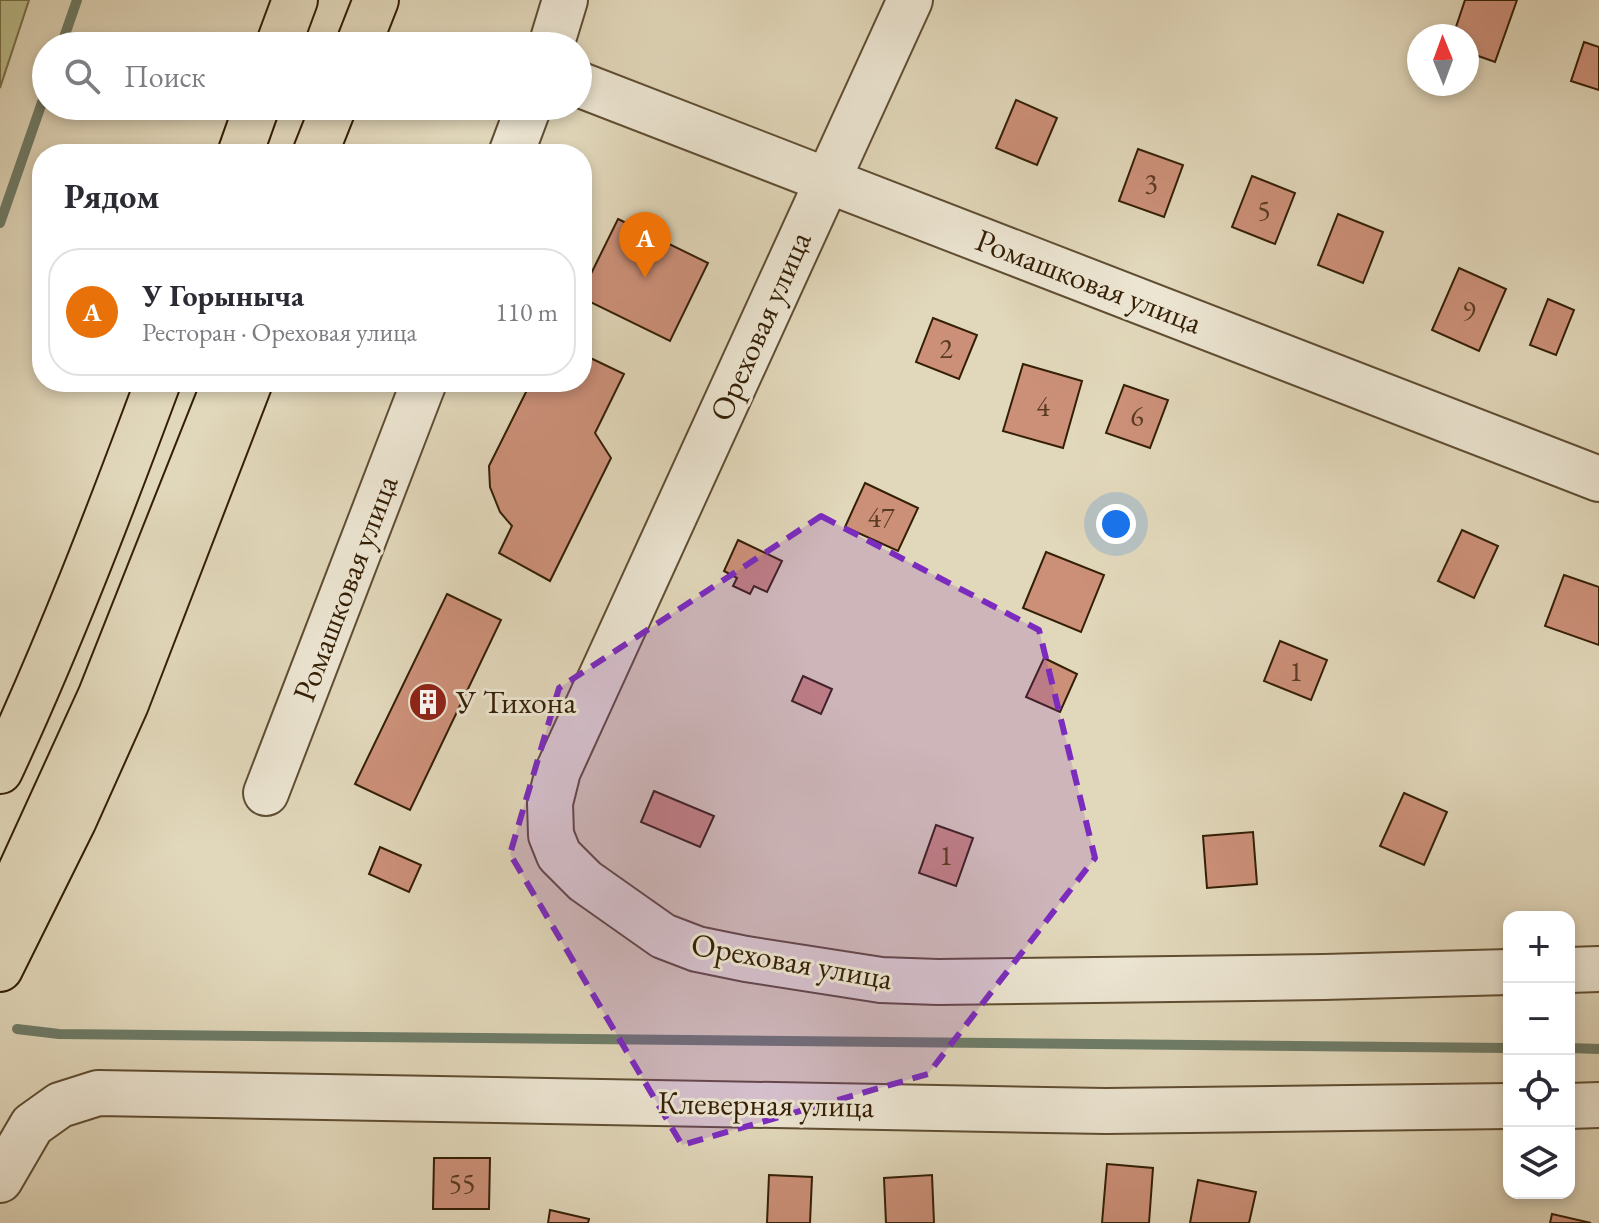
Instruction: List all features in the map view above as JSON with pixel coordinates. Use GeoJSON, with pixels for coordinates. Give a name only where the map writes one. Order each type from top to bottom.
{"type":"FeatureCollection","features":[{"type":"Feature","properties":{"kind":"main road"},"geometry":{"type":"LineString","coordinates":[[283,32],[295,0]]}},
{"type":"Feature","properties":{"kind":"main road"},"geometry":{"type":"LineString","coordinates":[[364,32],[376,0]]}},
{"type":"Feature","properties":{"kind":"main road"},"geometry":{"type":"LineString","coordinates":[[244,144],[252,120]]}},
{"type":"Feature","properties":{"kind":"main road"},"geometry":{"type":"LineString","coordinates":[[319,144],[328,120]]}},
{"type":"Feature","properties":{"kind":"main road"},"geometry":{"type":"LineString","coordinates":[[328,144],[336,120]]}},
{"type":"Feature","properties":{"kind":"main road"},"geometry":{"type":"LineString","coordinates":[[0,771],[80,589],[154,392]]}},
{"type":"Feature","properties":{"kind":"main road"},"geometry":{"type":"LineString","coordinates":[[0,916],[100,697],[221,392]]}},
{"type":"Feature","properties":{"kind":"main road"},"geometry":{"type":"LineString","coordinates":[[0,969],[74,820],[126,704],[246,392]]}},
{"type":"Feature","properties":{"kind":"street"},"geometry":{"type":"LineString","coordinates":[[555,32],[565,0]]}},
{"type":"Feature","properties":{"kind":"street","name":"Ореховая улица"},"geometry":{"type":"LineString","coordinates":[[910,0],[558,771],[550,803],[550,819],[551,835],[559,855],[585,881],[663,936],[686,945],[746,959],[881,980],[938,982],[1503,972]]}},
{"type":"Feature","properties":{"kind":"street","name":"Ромашковая улица"},"geometry":{"type":"LineString","coordinates":[[592,89],[1599,479]]}},
{"type":"Feature","properties":{"kind":"street"},"geometry":{"type":"LineString","coordinates":[[515,144],[524,120]]}},
{"type":"Feature","properties":{"kind":"street","name":"Ромашковая улица"},"geometry":{"type":"LineString","coordinates":[[266,793],[420,392]]}},
{"type":"Feature","properties":{"kind":"street"},"geometry":{"type":"LineString","coordinates":[[1575,970],[1599,969]]}},
{"type":"Feature","properties":{"kind":"street","name":"Клеверная улица"},"geometry":{"type":"LineString","coordinates":[[0,1180],[32,1125],[60,1105],[98,1093],[1106,1111],[1503,1106]]}},
{"type":"Feature","properties":{"kind":"street"},"geometry":{"type":"LineString","coordinates":[[1575,1106],[1599,1105]]}},
{"type":"Feature","properties":{"kind":"highlighted area"},"geometry":{"type":"Polygon","coordinates":[[[821,516],[1039,630],[1095,858],[928,1074],[682,1145],[510,854],[559,688],[821,516]]]}},
{"type":"Feature","properties":{"kind":"green space"},"geometry":{"type":"Polygon","coordinates":[[[0,0],[29,0],[0,88],[0,0]]]}},
{"type":"Feature","properties":{"kind":"building"},"geometry":{"type":"Polygon","coordinates":[[[1465,0],[1517,0],[1495,62],[1479,56],[1479,24],[1457,24],[1465,0]]]}},
{"type":"Feature","properties":{"kind":"building"},"geometry":{"type":"Polygon","coordinates":[[[1584,42],[1599,47],[1599,90],[1571,81],[1584,42]]]}},
{"type":"Feature","properties":{"kind":"building"},"geometry":{"type":"Polygon","coordinates":[[[1016,100],[1057,118],[1037,165],[996,148],[1016,100]]]}},
{"type":"Feature","properties":{"kind":"building"},"geometry":{"type":"Polygon","coordinates":[[[1138,149],[1183,165],[1164,217],[1119,201],[1138,149]]]}},
{"type":"Feature","properties":{"kind":"building"},"geometry":{"type":"Polygon","coordinates":[[[1252,176],[1295,193],[1275,244],[1232,227],[1252,176]]]}},
{"type":"Feature","properties":{"kind":"building"},"geometry":{"type":"Polygon","coordinates":[[[1338,214],[1383,232],[1363,283],[1318,265],[1338,214]]]}},
{"type":"Feature","properties":{"kind":"building"},"geometry":{"type":"Polygon","coordinates":[[[618,219],[708,263],[670,341],[592,303],[592,272],[618,219]]]}},
{"type":"Feature","properties":{"kind":"building"},"geometry":{"type":"Polygon","coordinates":[[[1459,268],[1506,289],[1479,351],[1432,330],[1459,268]]]}},
{"type":"Feature","properties":{"kind":"building"},"geometry":{"type":"Polygon","coordinates":[[[1548,299],[1574,310],[1556,355],[1530,345],[1548,299]]]}},
{"type":"Feature","properties":{"kind":"building"},"geometry":{"type":"Polygon","coordinates":[[[933,318],[977,335],[959,379],[916,362],[933,318]]]}},
{"type":"Feature","properties":{"kind":"building"},"geometry":{"type":"Polygon","coordinates":[[[592,359],[624,374],[595,433],[611,458],[550,581],[499,553],[512,526],[500,512],[490,487],[489,466],[526,392],[592,392],[592,359]]]}},
{"type":"Feature","properties":{"kind":"building"},"geometry":{"type":"Polygon","coordinates":[[[1023,364],[1082,381],[1063,448],[1003,431],[1023,364]]]}},
{"type":"Feature","properties":{"kind":"building"},"geometry":{"type":"Polygon","coordinates":[[[1124,385],[1168,400],[1150,448],[1106,433],[1124,385]]]}},
{"type":"Feature","properties":{"kind":"building"},"geometry":{"type":"Polygon","coordinates":[[[865,483],[918,508],[898,551],[845,527],[865,483]]]}},
{"type":"Feature","properties":{"kind":"building"},"geometry":{"type":"Polygon","coordinates":[[[1462,530],[1498,546],[1474,598],[1438,581],[1462,530]]]}},
{"type":"Feature","properties":{"kind":"building"},"geometry":{"type":"Polygon","coordinates":[[[738,540],[782,561],[767,592],[754,586],[750,594],[733,586],[737,578],[724,571],[738,540]]]}},
{"type":"Feature","properties":{"kind":"building"},"geometry":{"type":"Polygon","coordinates":[[[1046,552],[1104,575],[1081,632],[1023,608],[1046,552]]]}},
{"type":"Feature","properties":{"kind":"building"},"geometry":{"type":"Polygon","coordinates":[[[1564,575],[1599,587],[1599,645],[1545,626],[1564,575]]]}},
{"type":"Feature","properties":{"kind":"building","name":"У Тихона"},"geometry":{"type":"Polygon","coordinates":[[[447,594],[501,620],[410,810],[355,784],[447,594]]]}},
{"type":"Feature","properties":{"kind":"building"},"geometry":{"type":"Polygon","coordinates":[[[1280,641],[1327,660],[1311,700],[1264,681],[1280,641]]]}},
{"type":"Feature","properties":{"kind":"building"},"geometry":{"type":"Polygon","coordinates":[[[1044,658],[1077,674],[1060,712],[1026,697],[1044,658]]]}},
{"type":"Feature","properties":{"kind":"building"},"geometry":{"type":"Polygon","coordinates":[[[803,676],[832,689],[821,714],[792,701],[803,676]]]}},
{"type":"Feature","properties":{"kind":"building"},"geometry":{"type":"Polygon","coordinates":[[[654,791],[714,816],[700,847],[641,822],[654,791]]]}},
{"type":"Feature","properties":{"kind":"building"},"geometry":{"type":"Polygon","coordinates":[[[1404,793],[1447,812],[1424,865],[1380,846],[1404,793]]]}},
{"type":"Feature","properties":{"kind":"building"},"geometry":{"type":"Polygon","coordinates":[[[936,825],[973,838],[956,886],[919,873],[936,825]]]}},
{"type":"Feature","properties":{"kind":"building"},"geometry":{"type":"Polygon","coordinates":[[[1253,832],[1257,884],[1207,888],[1203,836],[1253,832]]]}},
{"type":"Feature","properties":{"kind":"building"},"geometry":{"type":"Polygon","coordinates":[[[380,847],[421,865],[409,892],[369,874],[380,847]]]}},
{"type":"Feature","properties":{"kind":"building"},"geometry":{"type":"Polygon","coordinates":[[[434,1158],[490,1158],[489,1209],[433,1209],[434,1158]]]}},
{"type":"Feature","properties":{"kind":"building"},"geometry":{"type":"Polygon","coordinates":[[[1107,1164],[1153,1168],[1149,1223],[1102,1223],[1107,1164]]]}},
{"type":"Feature","properties":{"kind":"building"},"geometry":{"type":"Polygon","coordinates":[[[769,1175],[812,1177],[810,1223],[767,1223],[769,1175]]]}},
{"type":"Feature","properties":{"kind":"building"},"geometry":{"type":"Polygon","coordinates":[[[932,1175],[934,1223],[886,1223],[884,1178],[932,1175]]]}},
{"type":"Feature","properties":{"kind":"building"},"geometry":{"type":"Polygon","coordinates":[[[1198,1180],[1256,1192],[1249,1223],[1190,1223],[1198,1180]]]}},
{"type":"Feature","properties":{"kind":"building"},"geometry":{"type":"Polygon","coordinates":[[[550,1210],[589,1219],[588,1223],[548,1223],[550,1210]]]}},
{"type":"Feature","properties":{"kind":"building"},"geometry":{"type":"Polygon","coordinates":[[[1552,1214],[1591,1223],[1550,1223],[1552,1214]]]}},
{"type":"Feature","properties":{"kind":"waterway"},"geometry":{"type":"LineString","coordinates":[[66,32],[77,0]]}},
{"type":"Feature","properties":{"kind":"waterway"},"geometry":{"type":"LineString","coordinates":[[0,223],[36,120]]}},
{"type":"Feature","properties":{"kind":"waterway"},"geometry":{"type":"LineString","coordinates":[[17,1029],[59,1034],[1503,1048]]}},
{"type":"Feature","properties":{"kind":"waterway"},"geometry":{"type":"LineString","coordinates":[[1575,1048],[1599,1049]]}},
{"type":"Feature","properties":{"kind":"place","name":"У Горыныча"},"geometry":{"type":"Point","coordinates":[645,278]}},
{"type":"Feature","properties":{"kind":"place","name":"У Тихона"},"geometry":{"type":"Point","coordinates":[428,702]}}]}
